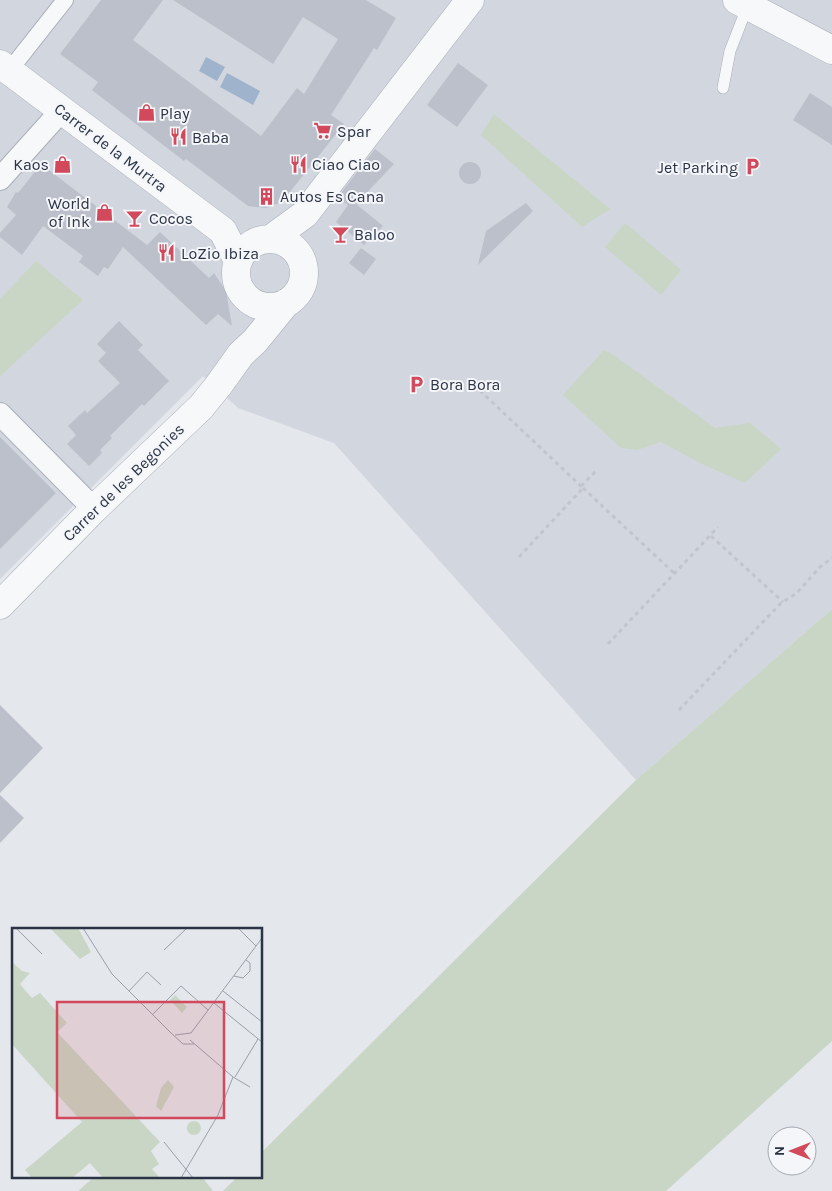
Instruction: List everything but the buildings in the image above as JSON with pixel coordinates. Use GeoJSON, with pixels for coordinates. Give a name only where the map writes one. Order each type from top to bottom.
{"type":"FeatureCollection","features":[{"type":"Feature","properties":{"kind":"street"},"geometry":{"type":"LineString","coordinates":[[5,67],[65,0]]}},
{"type":"Feature","properties":{"kind":"street"},"geometry":{"type":"LineString","coordinates":[[241,354],[247,310],[246,296],[236,277],[238,261],[247,247],[269,238],[305,214],[470,0]]}},
{"type":"Feature","properties":{"kind":"street"},"geometry":{"type":"LineString","coordinates":[[742,3],[832,50]]}},
{"type":"Feature","properties":{"kind":"street","name":"Carrer de la Murtra"},"geometry":{"type":"LineString","coordinates":[[5,67],[223,231],[238,261]]}},
{"type":"Feature","properties":{"kind":"street"},"geometry":{"type":"LineString","coordinates":[[0,179],[62,110]]}},
{"type":"Feature","properties":{"kind":"street"},"geometry":{"type":"LineString","coordinates":[[246,296],[264,306],[286,303],[298,293],[303,284],[304,268],[299,254],[299,238],[305,214]]}},
{"type":"Feature","properties":{"kind":"street","name":"Carrer de la Murtra"},"geometry":{"type":"LineString","coordinates":[[223,231],[269,238]]}},
{"type":"Feature","properties":{"kind":"street"},"geometry":{"type":"LineString","coordinates":[[269,238],[287,243],[299,254]]}},
{"type":"Feature","properties":{"kind":"street","name":"Carrer de les Begonies"},"geometry":{"type":"LineString","coordinates":[[0,605],[94,509],[201,407],[241,354],[286,303]]}},
{"type":"Feature","properties":{"kind":"street"},"geometry":{"type":"LineString","coordinates":[[0,414],[94,509]]}},
{"type":"Feature","properties":{"kind":"lane"},"geometry":{"type":"LineString","coordinates":[[723,88],[742,3]]}},
{"type":"Feature","properties":{"kind":"path"},"geometry":{"type":"LineString","coordinates":[[474,385],[675,574]]}},
{"type":"Feature","properties":{"kind":"path"},"geometry":{"type":"LineString","coordinates":[[518,558],[596,471]]}},
{"type":"Feature","properties":{"kind":"path"},"geometry":{"type":"LineString","coordinates":[[608,644],[718,528]]}},
{"type":"Feature","properties":{"kind":"path"},"geometry":{"type":"LineString","coordinates":[[711,536],[783,602]]}},
{"type":"Feature","properties":{"kind":"path"},"geometry":{"type":"LineString","coordinates":[[678,710],[783,602],[796,593],[820,567],[832,558]]}},
{"type":"Feature","properties":{"kind":"shaded area"},"geometry":{"type":"Polygon","coordinates":[[[0,0],[832,0],[832,609],[636,780],[334,443],[238,408],[203,376],[0,579],[0,0]]]}},
{"type":"Feature","properties":{"kind":"green space"},"geometry":{"type":"Polygon","coordinates":[[[494,114],[610,209],[582,227],[481,135],[494,114]]]}},
{"type":"Feature","properties":{"kind":"green space"},"geometry":{"type":"Polygon","coordinates":[[[625,223],[681,270],[661,295],[605,247],[625,223]]]}},
{"type":"Feature","properties":{"kind":"green space"},"geometry":{"type":"Polygon","coordinates":[[[36,261],[83,300],[0,376],[0,299],[36,261]]]}},
{"type":"Feature","properties":{"kind":"green space"},"geometry":{"type":"Polygon","coordinates":[[[603,351],[609,352],[715,428],[750,423],[781,449],[745,483],[702,464],[661,442],[637,450],[621,448],[563,395],[603,351]]]}},
{"type":"Feature","properties":{"kind":"green space"},"geometry":{"type":"Polygon","coordinates":[[[832,609],[832,1041],[666,1191],[223,1191],[236,1178],[262,1178],[262,1152],[636,780],[832,609]]]}},
{"type":"Feature","properties":{"kind":"green space"},"geometry":{"type":"Polygon","coordinates":[[[93,1178],[203,1178],[213,1191],[78,1191],[93,1178]]]}},
{"type":"Feature","properties":{"kind":"water"},"geometry":{"type":"Polygon","coordinates":[[[206,57],[225,67],[217,81],[199,71],[206,57]]]}},
{"type":"Feature","properties":{"kind":"water"},"geometry":{"type":"Polygon","coordinates":[[[227,73],[260,91],[253,105],[220,87],[227,73]]]}},
{"type":"Feature","properties":{"kind":"place","name":"Play"},"geometry":{"type":"Point","coordinates":[146,113]}},
{"type":"Feature","properties":{"kind":"place","name":"Spar"},"geometry":{"type":"Point","coordinates":[323,131]}},
{"type":"Feature","properties":{"kind":"place","name":"Baba"},"geometry":{"type":"Point","coordinates":[178,137]}},
{"type":"Feature","properties":{"kind":"place","name":"Kaos"},"geometry":{"type":"Point","coordinates":[63,164]}},
{"type":"Feature","properties":{"kind":"place","name":"Ciao Ciao"},"geometry":{"type":"Point","coordinates":[298,164]}},
{"type":"Feature","properties":{"kind":"place","name":"Jet Parking"},"geometry":{"type":"Point","coordinates":[752,167]}},
{"type":"Feature","properties":{"kind":"place","name":"Autos Es Cana"},"geometry":{"type":"Point","coordinates":[266,196]}},
{"type":"Feature","properties":{"kind":"place","name":"World of Ink"},"geometry":{"type":"Point","coordinates":[104,212]}},
{"type":"Feature","properties":{"kind":"place","name":"Cocos"},"geometry":{"type":"Point","coordinates":[135,218]}},
{"type":"Feature","properties":{"kind":"place","name":"Baloo"},"geometry":{"type":"Point","coordinates":[340,234]}},
{"type":"Feature","properties":{"kind":"place","name":"LoZio Ibiza"},"geometry":{"type":"Point","coordinates":[167,253]}},
{"type":"Feature","properties":{"kind":"place","name":"Bora Bora"},"geometry":{"type":"Point","coordinates":[416,384]}}]}
